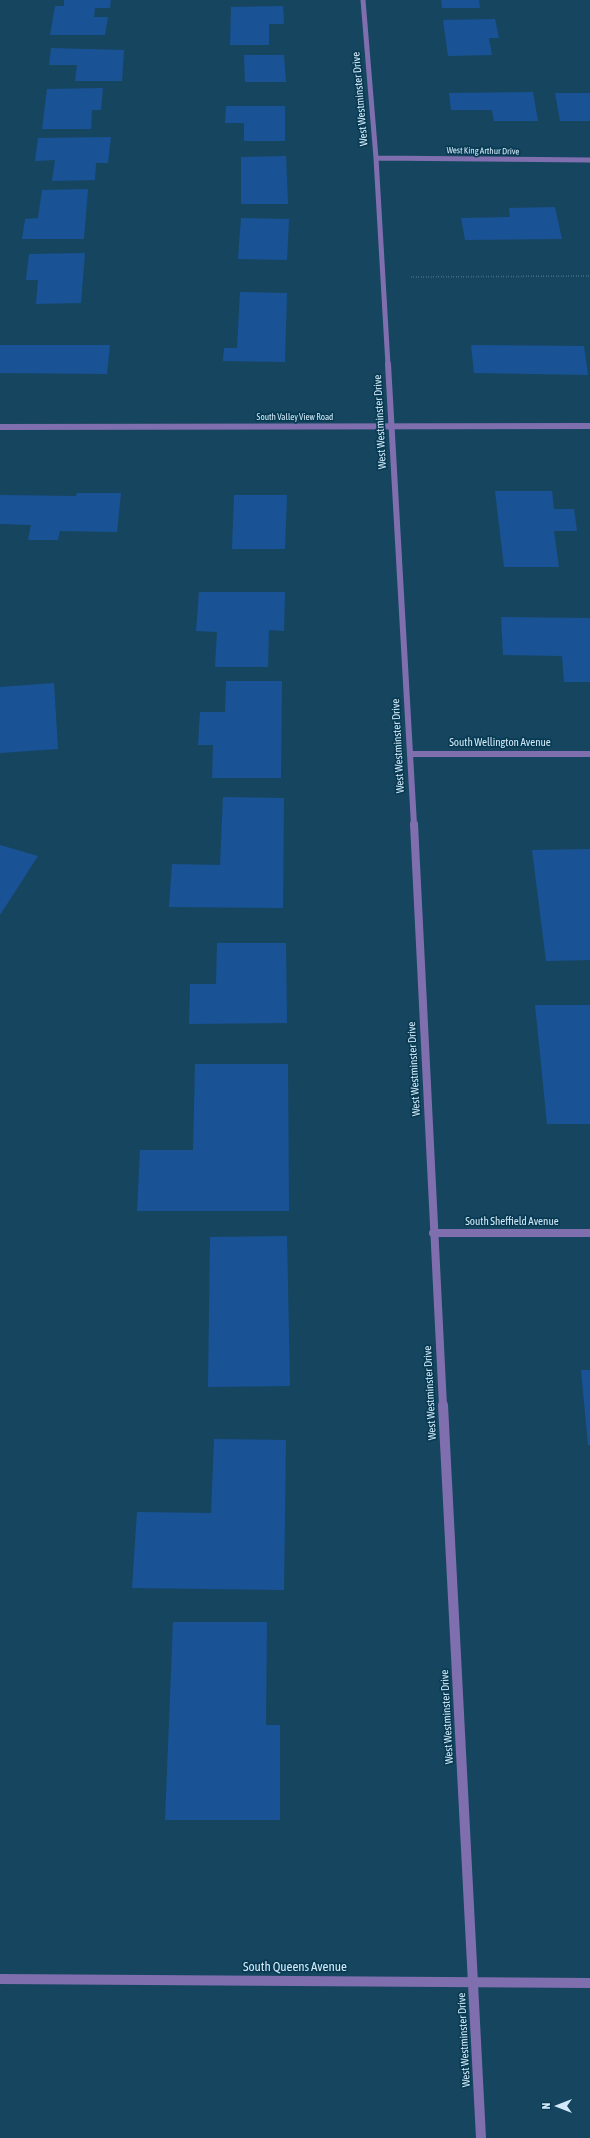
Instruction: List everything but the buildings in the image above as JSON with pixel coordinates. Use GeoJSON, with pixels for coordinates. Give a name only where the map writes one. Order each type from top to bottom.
{"type":"FeatureCollection","features":[{"type":"Feature","properties":{"kind":"street","name":"West Westminster Drive"},"geometry":{"type":"LineString","coordinates":[[363,0],[376,158],[410,754],[433,1233],[481,2138]]}},
{"type":"Feature","properties":{"kind":"street","name":"West King Arthur Drive"},"geometry":{"type":"LineString","coordinates":[[376,158],[590,160]]}},
{"type":"Feature","properties":{"kind":"street","name":"South Valley View Road"},"geometry":{"type":"LineString","coordinates":[[0,427],[590,426]]}},
{"type":"Feature","properties":{"kind":"street","name":"South Wellington Avenue"},"geometry":{"type":"LineString","coordinates":[[410,754],[590,754]]}},
{"type":"Feature","properties":{"kind":"street","name":"South Sheffield Avenue"},"geometry":{"type":"LineString","coordinates":[[433,1233],[590,1233]]}},
{"type":"Feature","properties":{"kind":"street","name":"South Queens Avenue"},"geometry":{"type":"LineString","coordinates":[[0,1979],[590,1983]]}},
{"type":"Feature","properties":{"kind":"path"},"geometry":{"type":"LineString","coordinates":[[383,277],[590,276]]}}]}
